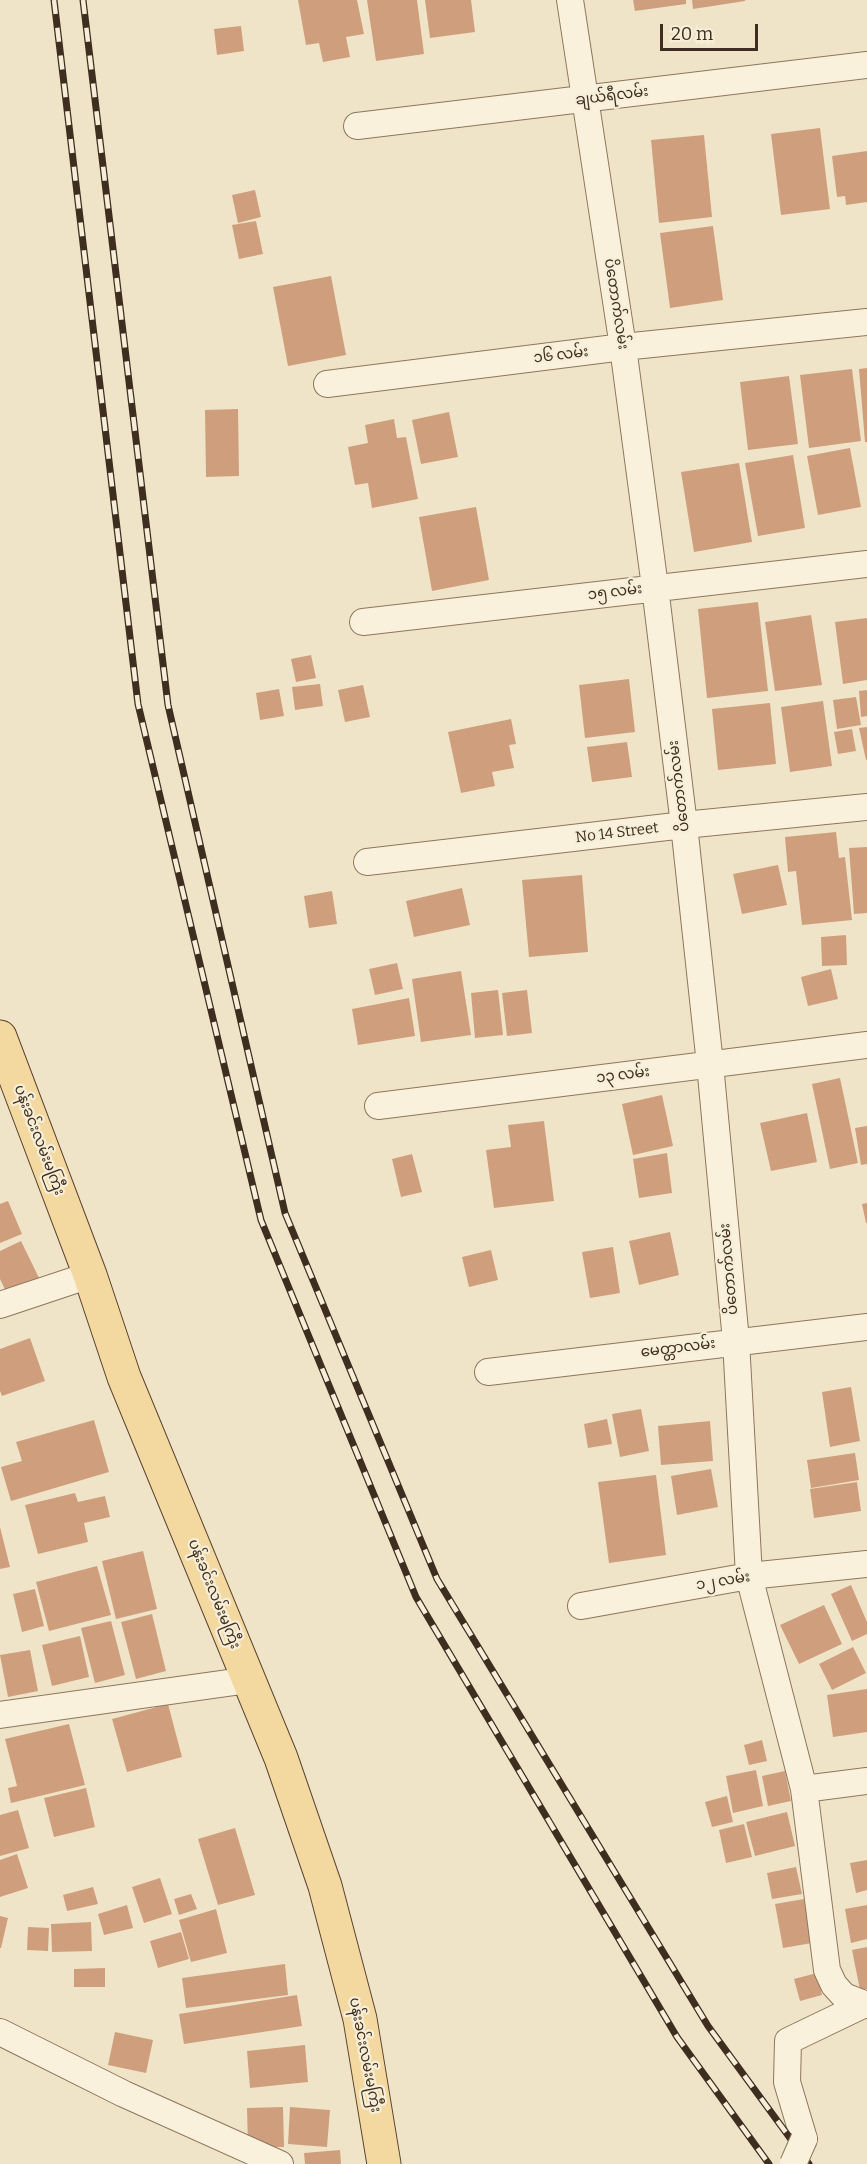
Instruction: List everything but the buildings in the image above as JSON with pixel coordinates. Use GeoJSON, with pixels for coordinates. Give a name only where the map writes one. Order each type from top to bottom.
{"type":"FeatureCollection","features":[{"type":"Feature","properties":{"kind":"main road","name":"ပန်းခင်းလမ်းမကြီး"},"geometry":{"type":"LineString","coordinates":[[0,1037],[8,1079],[90,1275],[124,1377],[281,1758],[325,1886],[360,2019],[384,2164]]}},
{"type":"Feature","properties":{"kind":"street","name":"ပိတောက်လမ်း"},"geometry":{"type":"LineString","coordinates":[[570,0],[656,587],[684,825],[710,1064],[736,1341],[749,1576],[804,1789],[827,1970],[834,1985],[844,1996],[865,2005]]}},
{"type":"Feature","properties":{"kind":"street","name":"ချယ်ရီလမ်း"},"geometry":{"type":"LineString","coordinates":[[357,126],[867,65]]}},
{"type":"Feature","properties":{"kind":"street","name":"၁၆ လမ်း"},"geometry":{"type":"LineString","coordinates":[[327,384],[622,347],[867,322]]}},
{"type":"Feature","properties":{"kind":"street","name":"၁၅ လမ်း"},"geometry":{"type":"LineString","coordinates":[[363,622],[867,564]]}},
{"type":"Feature","properties":{"kind":"street","name":"No 14 Street"},"geometry":{"type":"LineString","coordinates":[[367,862],[684,825],[867,807]]}},
{"type":"Feature","properties":{"kind":"street","name":"၁၃ လမ်း"},"geometry":{"type":"LineString","coordinates":[[378,1107],[867,1045]]}},
{"type":"Feature","properties":{"kind":"street"},"geometry":{"type":"LineString","coordinates":[[0,1305],[90,1275]]}},
{"type":"Feature","properties":{"kind":"street","name":"မေတ္တာလမ်း"},"geometry":{"type":"LineString","coordinates":[[488,1372],[867,1327]]}},
{"type":"Feature","properties":{"kind":"street","name":"၁၂ လမ်း"},"geometry":{"type":"LineString","coordinates":[[581,1606],[749,1576],[867,1564]]}},
{"type":"Feature","properties":{"kind":"street"},"geometry":{"type":"LineString","coordinates":[[0,1715],[249,1680]]}},
{"type":"Feature","properties":{"kind":"street"},"geometry":{"type":"LineString","coordinates":[[804,1789],[867,1781]]}},
{"type":"Feature","properties":{"kind":"street"},"geometry":{"type":"LineString","coordinates":[[793,2164],[804,2139],[788,2082],[788,2041],[865,2005]]}},
{"type":"Feature","properties":{"kind":"street"},"geometry":{"type":"LineString","coordinates":[[0,2032],[124,2094],[280,2164]]}},
{"type":"Feature","properties":{"kind":"railway"},"geometry":{"type":"LineString","coordinates":[[54,0],[138,704],[261,1220],[416,1597],[677,2037],[769,2164]]}},
{"type":"Feature","properties":{"kind":"railway"},"geometry":{"type":"LineString","coordinates":[[83,0],[168,705],[285,1213],[437,1579],[708,2026],[809,2164]]}}]}
